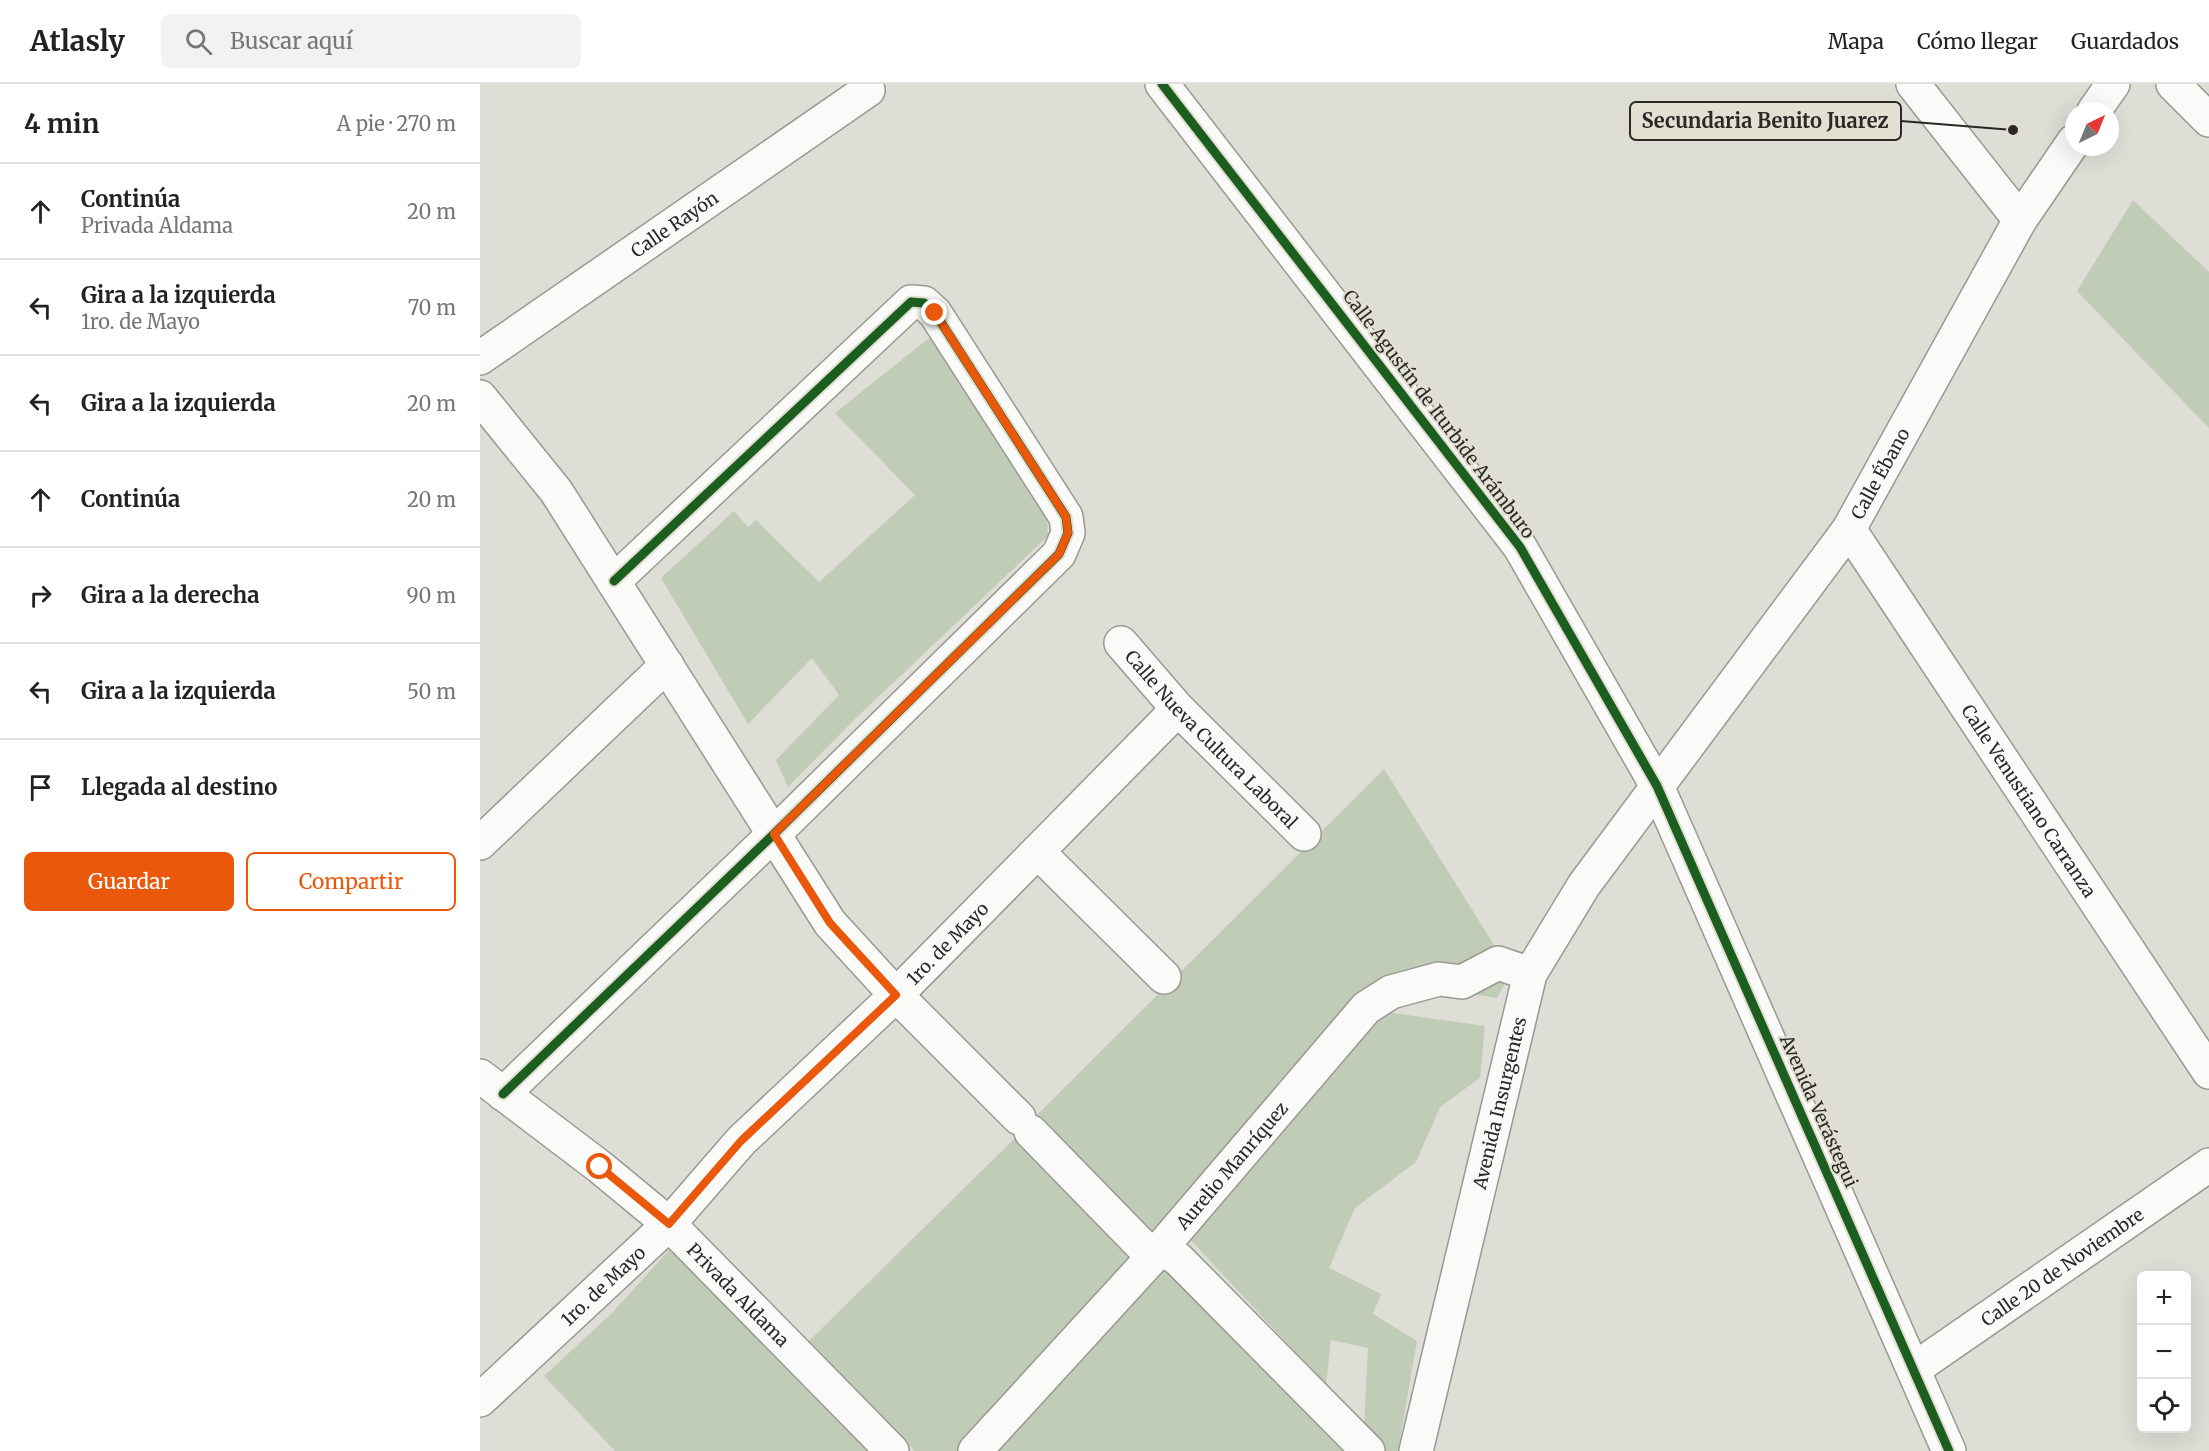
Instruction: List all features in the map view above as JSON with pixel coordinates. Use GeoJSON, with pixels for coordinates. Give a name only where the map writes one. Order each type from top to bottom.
{"type":"FeatureCollection","features":[{"type":"Feature","properties":{"kind":"street","name":"Calle Agustín de Iturbide Arámburo"},"geometry":{"type":"LineString","coordinates":[[1162,84],[1520,547],[1657,786]]}},
{"type":"Feature","properties":{"kind":"street"},"geometry":{"type":"LineString","coordinates":[[1913,84],[2020,220]]}},
{"type":"Feature","properties":{"kind":"street"},"geometry":{"type":"LineString","coordinates":[[2100,102],[2113,84]]}},
{"type":"Feature","properties":{"kind":"street"},"geometry":{"type":"LineString","coordinates":[[2173,84],[2209,120]]}},
{"type":"Feature","properties":{"kind":"street","name":"Calle Rayón"},"geometry":{"type":"LineString","coordinates":[[480,358],[868,90]]}},
{"type":"Feature","properties":{"kind":"street","name":"Calle Ébano"},"geometry":{"type":"LineString","coordinates":[[1657,786],[1849,529],[2020,220],[2065,154]]}},
{"type":"Feature","properties":{"kind":"street"},"geometry":{"type":"LineString","coordinates":[[492,1085],[774,834],[1059,554],[1068,533],[1066,517],[935,313],[924,303],[911,302],[614,581]]}},
{"type":"Feature","properties":{"kind":"street"},"geometry":{"type":"LineString","coordinates":[[480,397],[556,490],[830,923],[896,995],[1146,1251],[1161,1248],[1178,1258],[1368,1451]]}},
{"type":"Feature","properties":{"kind":"street","name":"Calle Venustiano Carranza"},"geometry":{"type":"LineString","coordinates":[[1849,529],[2209,1072]]}},
{"type":"Feature","properties":{"kind":"street","name":"Calle Nueva Cultura Laboral"},"geometry":{"type":"LineString","coordinates":[[1121,643],[1178,709],[1304,834]]}},
{"type":"Feature","properties":{"kind":"street"},"geometry":{"type":"LineString","coordinates":[[480,843],[667,665]]}},
{"type":"Feature","properties":{"kind":"street","name":"1ro. de Mayo"},"geometry":{"type":"LineString","coordinates":[[480,1400],[669,1224],[741,1141],[896,995],[1178,709]]}},
{"type":"Feature","properties":{"kind":"street","name":"Avenida Insurgentes"},"geometry":{"type":"LineString","coordinates":[[1416,1451],[1530,974],[1584,885],[1657,786]]}},
{"type":"Feature","properties":{"kind":"street","name":"Avenida Verástegui"},"geometry":{"type":"LineString","coordinates":[[1657,786],[1949,1451]]}},
{"type":"Feature","properties":{"kind":"street"},"geometry":{"type":"LineString","coordinates":[[1038,852],[1164,977]]}},
{"type":"Feature","properties":{"kind":"street","name":"Aurelio Manríquez"},"geometry":{"type":"LineString","coordinates":[[975,1451],[1161,1248],[1366,1008],[1391,992],[1439,979],[1462,982],[1498,963],[1530,974]]}},
{"type":"Feature","properties":{"kind":"street","name":"Privada Aldama"},"geometry":{"type":"LineString","coordinates":[[492,1085],[600,1167],[669,1224],[892,1451]]}},
{"type":"Feature","properties":{"kind":"street","name":"Calle 20 de Noviembre"},"geometry":{"type":"LineString","coordinates":[[1914,1369],[2209,1165]]}},
{"type":"Feature","properties":{"kind":"green space"},"geometry":{"type":"Polygon","coordinates":[[[2133,200],[2209,272],[2209,428],[2077,291],[2133,200]]]}},
{"type":"Feature","properties":{"kind":"green space"},"geometry":{"type":"Polygon","coordinates":[[[938,331],[1046,497],[1048,536],[857,717],[788,787],[776,760],[839,695],[812,658],[748,724],[661,578],[734,511],[748,527],[756,520],[819,582],[915,495],[835,413],[938,331]]]}},
{"type":"Feature","properties":{"kind":"green space"},"geometry":{"type":"Polygon","coordinates":[[[1384,769],[1511,972],[1497,998],[1379,979],[1146,1245],[1029,1123],[1384,769]]]}},
{"type":"Feature","properties":{"kind":"green space"},"geometry":{"type":"Polygon","coordinates":[[[1379,1011],[1485,1026],[1480,1078],[1440,1107],[1416,1162],[1355,1208],[1329,1268],[1381,1294],[1373,1314],[1417,1341],[1398,1451],[1381,1451],[1364,1425],[1368,1348],[1331,1340],[1326,1385],[1186,1235],[1379,1011]]]}},
{"type":"Feature","properties":{"kind":"green space"},"geometry":{"type":"Polygon","coordinates":[[[1019,1134],[1138,1254],[959,1451],[915,1451],[807,1343],[1019,1134]]]}},
{"type":"Feature","properties":{"kind":"green space"},"geometry":{"type":"Polygon","coordinates":[[[669,1250],[683,1257],[873,1451],[615,1451],[544,1376],[613,1312],[669,1250]]]}},
{"type":"Feature","properties":{"kind":"green space"},"geometry":{"type":"Polygon","coordinates":[[[1153,1265],[1180,1270],[1361,1451],[989,1451],[1153,1265]]]}},
{"type":"Feature","properties":{"kind":"cycle path"},"geometry":{"type":"LineString","coordinates":[[1162,84],[1520,547],[1657,786],[1949,1451]]}},
{"type":"Feature","properties":{"kind":"cycle path"},"geometry":{"type":"LineString","coordinates":[[503,1094],[774,834],[1059,554],[1068,533],[1066,517],[935,313],[924,303],[911,302],[614,581]]}},
{"type":"Feature","properties":{"kind":"place","name":"Secundaria Benito Juarez"},"geometry":{"type":"Point","coordinates":[2013,130]}},
{"type":"Feature","properties":{"kind":"route"},"geometry":{"type":"LineString","coordinates":[[600,1167],[669,1224],[741,1141],[896,995],[830,923],[774,834],[1059,554],[1068,533],[1066,517],[935,313]]}}]}
